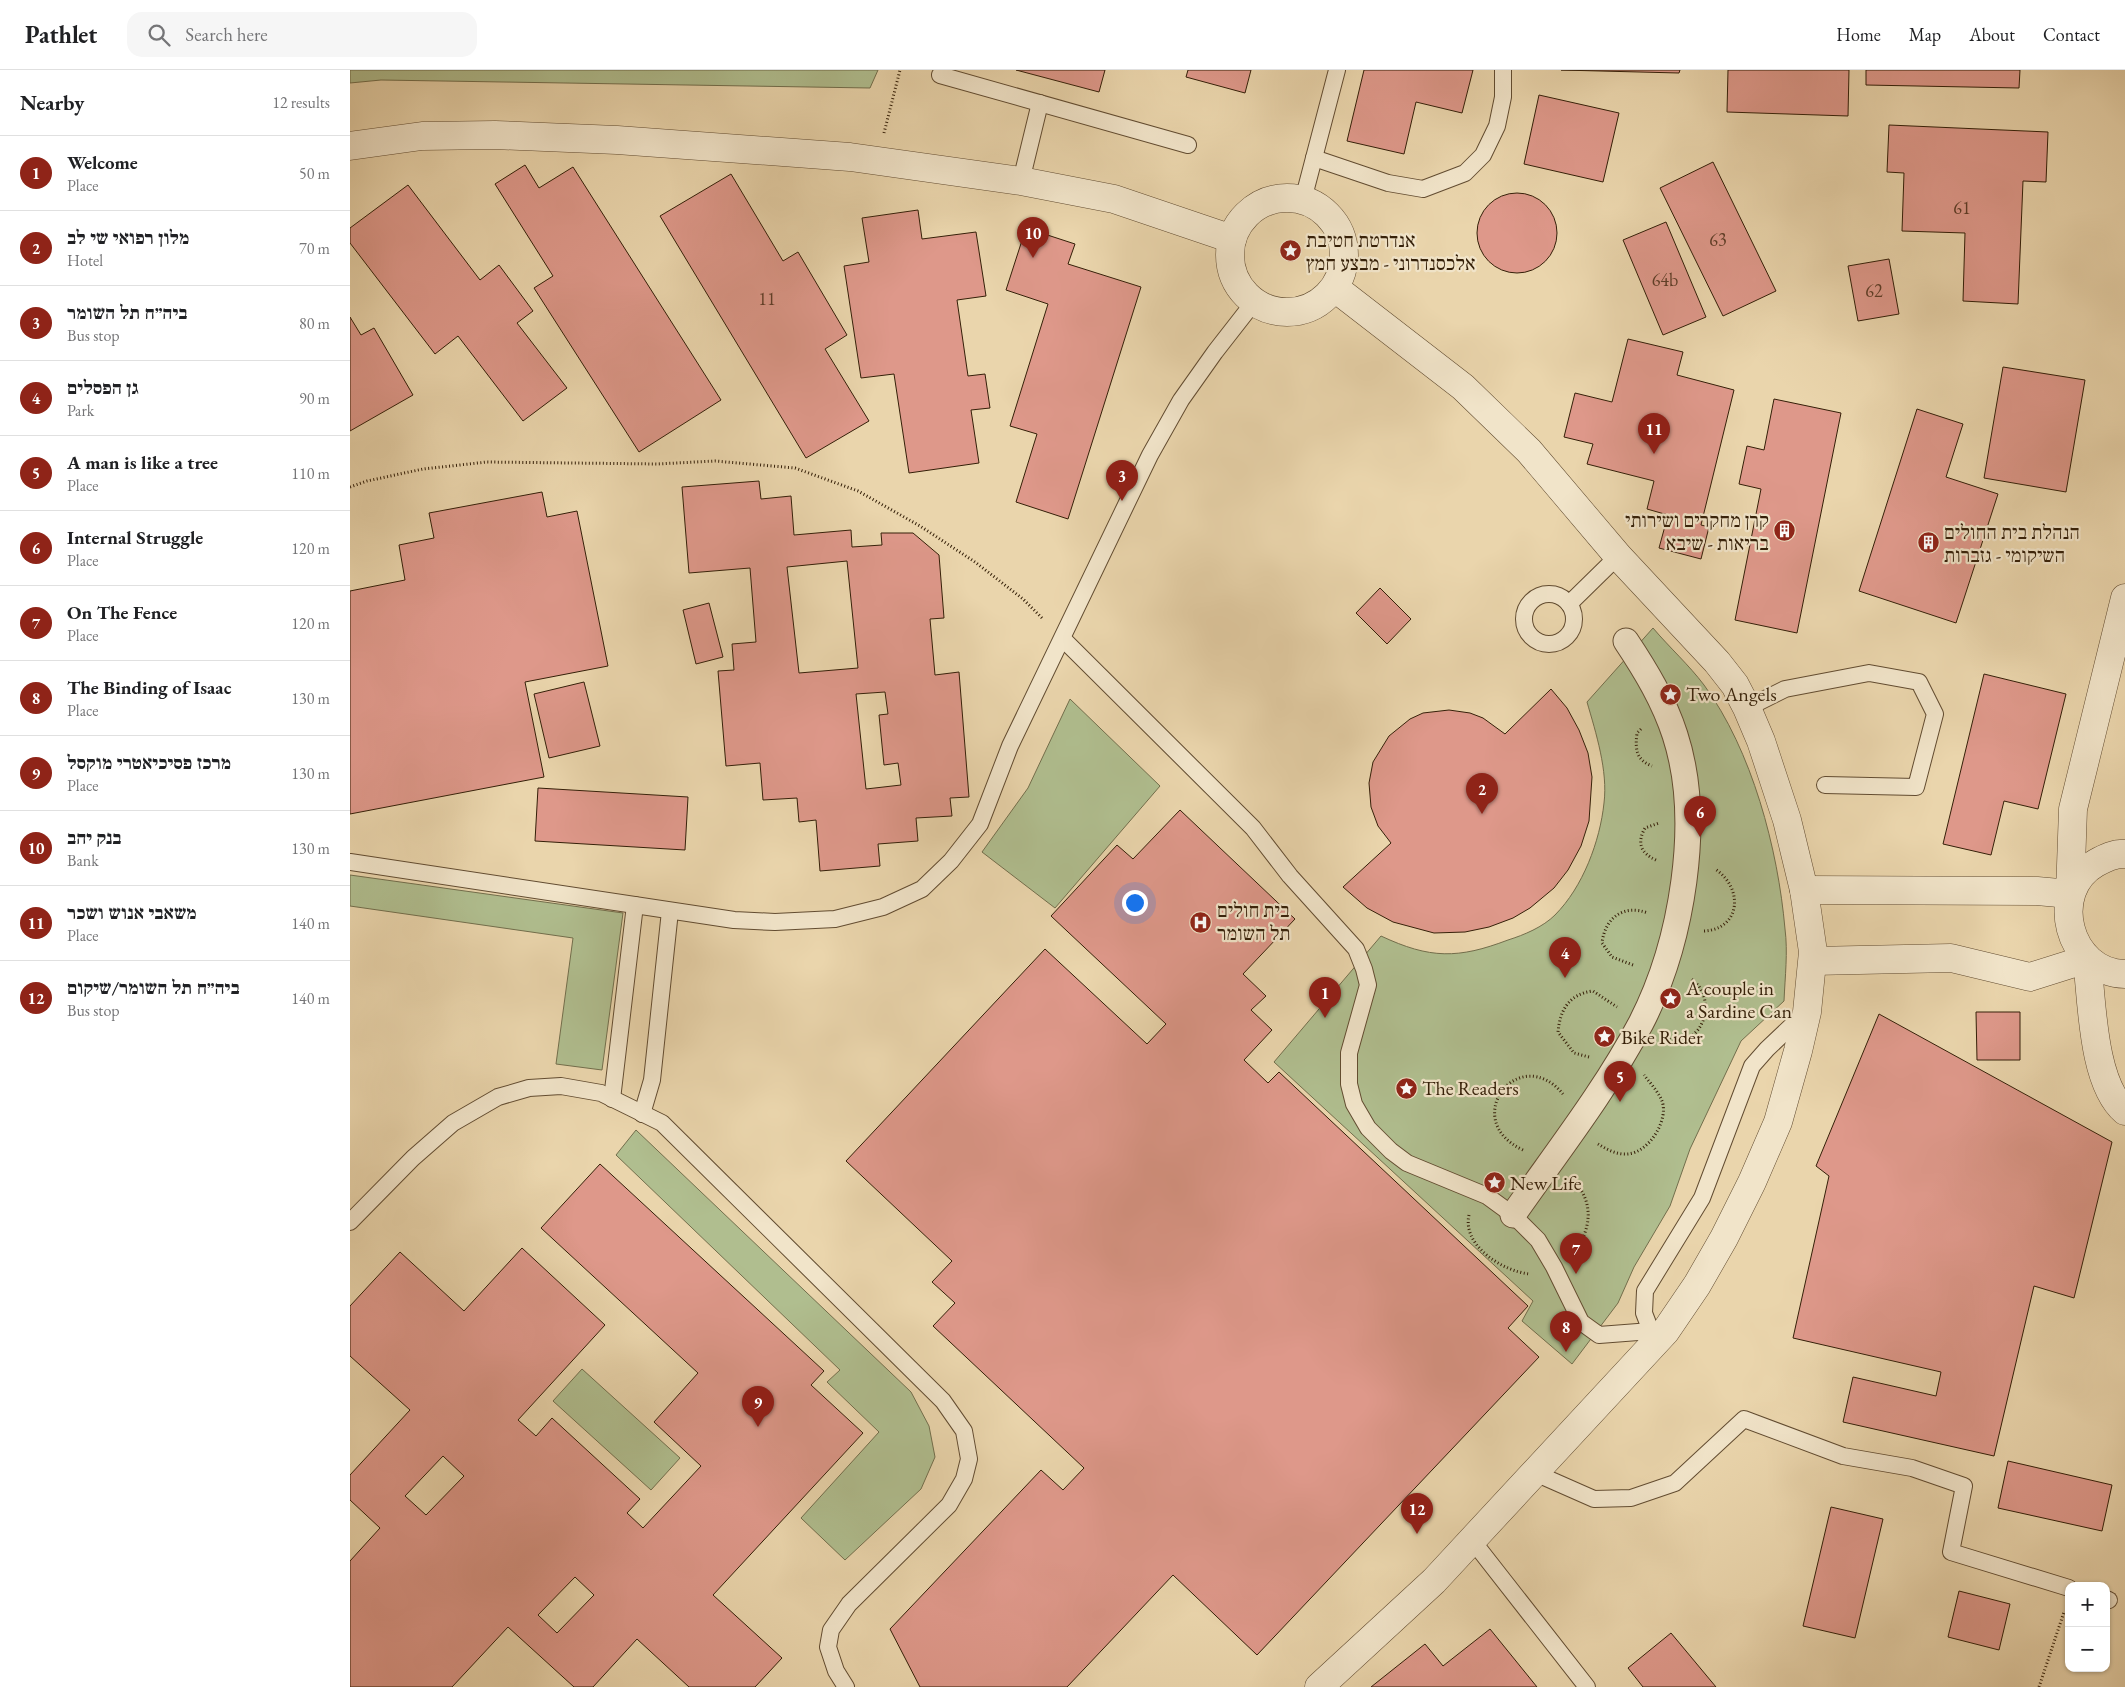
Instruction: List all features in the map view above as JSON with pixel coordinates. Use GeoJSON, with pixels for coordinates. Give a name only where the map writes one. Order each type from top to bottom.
{"type":"FeatureCollection","features":[{"type":"Feature","properties":{"kind":"street"},"geometry":{"type":"LineString","coordinates":[[350,146],[422,136],[495,135],[627,141],[850,157],[1021,181],[1114,199],[1232,239]]}},
{"type":"Feature","properties":{"kind":"street"},"geometry":{"type":"LineString","coordinates":[[1283,198],[1303,200],[1321,209],[1339,230],[1344,249],[1343,270],[1335,288],[1321,302],[1292,312],[1272,311],[1245,295],[1234,278],[1230,259],[1232,239],[1247,214],[1263,203],[1283,198]]}},
{"type":"Feature","properties":{"kind":"street"},"geometry":{"type":"LineString","coordinates":[[1319,1687],[1434,1581],[1535,1473],[1697,1285],[1724,1238],[1752,1182],[1778,1122],[1807,1012],[1813,961],[1804,890],[1787,820],[1760,740],[1735,685],[1717,662],[1618,556],[1529,450],[1463,387],[1335,288]]}},
{"type":"Feature","properties":{"kind":"street"},"geometry":{"type":"LineString","coordinates":[[2125,598],[2073,809],[2070,894],[2067,912],[2069,929],[2076,945],[2087,959],[2102,968],[2125,974]]}},
{"type":"Feature","properties":{"kind":"street"},"geometry":{"type":"LineString","coordinates":[[1512,1215],[1602,1088],[1641,1022],[1672,944],[1686,863],[1687,822],[1682,771],[1675,736],[1660,698],[1626,641]]}},
{"type":"Feature","properties":{"kind":"street"},"geometry":{"type":"LineString","coordinates":[[2070,894],[2078,879],[2091,866],[2106,858],[2125,854]]}},
{"type":"Feature","properties":{"kind":"street"},"geometry":{"type":"LineString","coordinates":[[1804,890],[2037,891],[2070,894]]}},
{"type":"Feature","properties":{"kind":"street"},"geometry":{"type":"LineString","coordinates":[[1813,961],[1951,958],[2030,977],[2087,959]]}},
{"type":"Feature","properties":{"kind":"street"},"geometry":{"type":"LineString","coordinates":[[2087,959],[2099,1063],[2118,1105],[2125,1111]]}},
{"type":"Feature","properties":{"kind":"lane"},"geometry":{"type":"LineString","coordinates":[[1303,200],[1337,70]]}},
{"type":"Feature","properties":{"kind":"lane"},"geometry":{"type":"LineString","coordinates":[[1314,158],[1388,182],[1423,189],[1465,173],[1483,155],[1497,126],[1503,97],[1503,70]]}},
{"type":"Feature","properties":{"kind":"lane"},"geometry":{"type":"LineString","coordinates":[[940,75],[1188,145]]}},
{"type":"Feature","properties":{"kind":"lane"},"geometry":{"type":"LineString","coordinates":[[1021,181],[1040,103]]}},
{"type":"Feature","properties":{"kind":"lane"},"geometry":{"type":"LineString","coordinates":[[350,862],[670,911],[750,921],[775,922],[835,919],[883,907],[922,889],[951,861],[980,824],[1010,746],[1150,455],[1172,416],[1215,352],[1254,302]]}},
{"type":"Feature","properties":{"kind":"lane"},"geometry":{"type":"LineString","coordinates":[[1569,604],[1618,556]]}},
{"type":"Feature","properties":{"kind":"lane"},"geometry":{"type":"LineString","coordinates":[[1063,639],[1253,828],[1290,876],[1356,948],[1368,986],[1349,1053],[1349,1084],[1354,1104],[1368,1128],[1391,1151],[1407,1163],[1487,1196],[1512,1215],[1538,1240],[1554,1267],[1581,1322],[1599,1335],[1653,1336],[1644,1313],[1645,1291],[1702,1198],[1752,1066],[1807,1012]]}},
{"type":"Feature","properties":{"kind":"lane"},"geometry":{"type":"LineString","coordinates":[[1747,708],[1785,689],[1869,673],[1919,682],[1935,714],[1916,787],[1824,785]]}},
{"type":"Feature","properties":{"kind":"lane"},"geometry":{"type":"LineString","coordinates":[[612,1099],[635,905]]}},
{"type":"Feature","properties":{"kind":"lane"},"geometry":{"type":"LineString","coordinates":[[642,1114],[652,1080],[670,911]]}},
{"type":"Feature","properties":{"kind":"lane"},"geometry":{"type":"LineString","coordinates":[[350,1222],[413,1158],[453,1123],[498,1097],[529,1088],[561,1086],[601,1094],[662,1123],[943,1401],[964,1431],[969,1459],[964,1479],[949,1505],[849,1604],[831,1630],[828,1647],[836,1670],[846,1687]]}},
{"type":"Feature","properties":{"kind":"lane"},"geometry":{"type":"LineString","coordinates":[[1535,1473],[1594,1499],[1631,1498],[1675,1483],[1744,1420],[1843,1456],[1912,1468],[1964,1486],[1951,1552],[2065,1587]]}},
{"type":"Feature","properties":{"kind":"lane"},"geometry":{"type":"LineString","coordinates":[[1472,1540],[1586,1687]]}},
{"type":"Feature","properties":{"kind":"path"},"geometry":{"type":"LineString","coordinates":[[877,161],[900,70]]}},
{"type":"Feature","properties":{"kind":"path"},"geometry":{"type":"LineString","coordinates":[[350,488],[367,481],[423,469],[487,462],[657,464],[715,461],[795,468],[858,491],[920,526],[975,562],[1023,599],[1063,639]]}},
{"type":"Feature","properties":{"kind":"path"},"geometry":{"type":"LineString","coordinates":[[2039,1687],[2065,1610]]}},
{"type":"Feature","properties":{"kind":"green space"},"geometry":{"type":"Polygon","coordinates":[[[350,70],[878,70],[870,88],[381,80],[350,83],[350,70]]]}},
{"type":"Feature","properties":{"kind":"green space"},"geometry":{"type":"Polygon","coordinates":[[[1653,628],[1692,670],[1721,711],[1736,739],[1760,801],[1776,866],[1785,929],[1784,1001],[1741,1041],[1690,1149],[1670,1206],[1634,1267],[1618,1303],[1572,1364],[1522,1321],[1533,1301],[1274,1062],[1381,936],[1398,944],[1430,952],[1444,954],[1474,951],[1533,930],[1555,915],[1565,904],[1582,877],[1594,848],[1599,833],[1604,803],[1603,765],[1587,702],[1653,628]]]}},
{"type":"Feature","properties":{"kind":"green space"},"geometry":{"type":"Polygon","coordinates":[[[1070,699],[1160,786],[1055,908],[982,852],[1028,788],[1070,699]]]}},
{"type":"Feature","properties":{"kind":"green space"},"geometry":{"type":"Polygon","coordinates":[[[350,875],[623,913],[602,1070],[556,1064],[573,938],[350,906],[350,875]]]}},
{"type":"Feature","properties":{"kind":"green space"},"geometry":{"type":"Polygon","coordinates":[[[636,1130],[911,1392],[929,1426],[935,1457],[921,1489],[845,1560],[801,1518],[879,1432],[827,1382],[840,1370],[616,1155],[636,1130]]]}},
{"type":"Feature","properties":{"kind":"green space"},"geometry":{"type":"Polygon","coordinates":[[[582,1369],[680,1458],[651,1490],[553,1401],[582,1369]]]}},
{"type":"Feature","properties":{"kind":"building"},"geometry":{"type":"Polygon","coordinates":[[[1016,70],[1105,70],[1099,92],[1016,70]]]}},
{"type":"Feature","properties":{"kind":"building"},"geometry":{"type":"Polygon","coordinates":[[[1188,70],[1251,70],[1245,93],[1186,77],[1188,70]]]}},
{"type":"Feature","properties":{"kind":"building"},"geometry":{"type":"Polygon","coordinates":[[[1364,70],[1473,70],[1462,113],[1416,102],[1404,154],[1347,141],[1364,70]]]}},
{"type":"Feature","properties":{"kind":"building"},"geometry":{"type":"Polygon","coordinates":[[[1561,70],[1680,70],[1679,73],[1561,70]]]}},
{"type":"Feature","properties":{"kind":"building"},"geometry":{"type":"Polygon","coordinates":[[[1728,70],[1849,70],[1848,116],[1727,112],[1728,70]]]}},
{"type":"Feature","properties":{"kind":"building"},"geometry":{"type":"Polygon","coordinates":[[[1866,70],[2020,70],[2019,88],[1866,85],[1866,70]]]}},
{"type":"Feature","properties":{"kind":"building"},"geometry":{"type":"Polygon","coordinates":[[[1539,95],[1619,113],[1603,182],[1524,164],[1539,95]]]}},
{"type":"Feature","properties":{"kind":"building"},"geometry":{"type":"Polygon","coordinates":[[[1889,125],[2048,132],[2046,182],[2023,181],[2018,304],[1963,301],[1965,233],[1902,231],[1904,173],[1887,172],[1889,125]]]}},
{"type":"Feature","properties":{"kind":"building"},"geometry":{"type":"Polygon","coordinates":[[[1713,162],[1776,291],[1723,316],[1660,188],[1713,162]]]}},
{"type":"Feature","properties":{"kind":"building"},"geometry":{"type":"Polygon","coordinates":[[[525,165],[539,188],[573,167],[721,400],[639,452],[534,288],[553,276],[495,184],[525,165]]]}},
{"type":"Feature","properties":{"kind":"building"},"geometry":{"type":"Polygon","coordinates":[[[731,174],[783,261],[798,252],[847,335],[825,349],[869,421],[806,458],[660,216],[731,174]]]}},
{"type":"Feature","properties":{"kind":"building"},"geometry":{"type":"Polygon","coordinates":[[[408,185],[480,280],[499,265],[533,311],[517,323],[567,388],[523,421],[458,336],[435,354],[350,243],[350,228],[408,185]]]}},
{"type":"Feature","properties":{"kind":"building"},"geometry":{"type":"Polygon","coordinates":[[[1517,193],[1532,196],[1545,205],[1554,218],[1557,233],[1554,248],[1545,261],[1532,270],[1517,273],[1502,270],[1489,261],[1480,248],[1477,233],[1480,218],[1489,205],[1502,196],[1517,193]]]}},
{"type":"Feature","properties":{"kind":"building"},"geometry":{"type":"Polygon","coordinates":[[[918,210],[922,239],[976,232],[986,296],[957,300],[968,376],[985,374],[990,408],[971,410],[979,463],[909,473],[894,374],[861,378],[844,266],[869,262],[862,218],[918,210]]]}},
{"type":"Feature","properties":{"kind":"building"},"geometry":{"type":"Polygon","coordinates":[[[1666,222],[1706,317],[1663,335],[1623,240],[1666,222]]]}},
{"type":"Feature","properties":{"kind":"building"},"geometry":{"type":"Polygon","coordinates":[[[1026,228],[1075,244],[1068,264],[1141,287],[1068,519],[1016,502],[1037,434],[1010,426],[1048,304],[1006,290],[1026,228]]]}},
{"type":"Feature","properties":{"kind":"building"},"geometry":{"type":"Polygon","coordinates":[[[1889,259],[1899,314],[1858,321],[1848,266],[1889,259]]]}},
{"type":"Feature","properties":{"kind":"building"},"geometry":{"type":"Polygon","coordinates":[[[350,317],[361,335],[374,328],[413,395],[350,431],[350,317]]]}},
{"type":"Feature","properties":{"kind":"building"},"geometry":{"type":"Polygon","coordinates":[[[1628,339],[1683,352],[1677,375],[1734,390],[1701,525],[1709,527],[1701,559],[1659,548],[1668,515],[1647,509],[1654,481],[1587,464],[1593,444],[1564,437],[1575,393],[1612,402],[1628,339]]]}},
{"type":"Feature","properties":{"kind":"building"},"geometry":{"type":"Polygon","coordinates":[[[2003,367],[2085,380],[2066,492],[1984,478],[2003,367]]]}},
{"type":"Feature","properties":{"kind":"building","name":"קרן מחקרים ושירותי בריאות - שיבא"},"geometry":{"type":"Polygon","coordinates":[[[1774,399],[1841,413],[1797,633],[1735,620],[1761,489],[1739,484],[1747,446],[1764,450],[1774,399]]]}},
{"type":"Feature","properties":{"kind":"building","name":"הנהלת בית החולים השיקומי - גזברות"},"geometry":{"type":"Polygon","coordinates":[[[1917,409],[1963,424],[1946,477],[1998,494],[1956,623],[1859,591],[1917,409]]]}},
{"type":"Feature","properties":{"kind":"building"},"geometry":{"type":"Polygon","coordinates":[[[759,481],[761,499],[791,496],[794,535],[851,530],[852,547],[882,545],[881,533],[913,533],[939,555],[944,618],[930,619],[935,675],[959,672],[969,797],[950,798],[952,816],[916,818],[918,841],[878,844],[880,866],[820,871],[816,820],[799,822],[797,798],[763,800],[760,763],[726,766],[718,671],[734,670],[732,644],[756,642],[750,568],[689,573],[682,487],[759,481]],[[847,561],[787,567],[799,673],[858,668],[847,561]],[[885,692],[856,694],[866,789],[901,785],[898,763],[884,765],[879,715],[888,714],[885,692]]]}},
{"type":"Feature","properties":{"kind":"building"},"geometry":{"type":"Polygon","coordinates":[[[542,492],[547,517],[577,511],[608,666],[525,682],[544,777],[350,814],[350,591],[405,580],[399,545],[434,538],[429,513],[542,492]]]}},
{"type":"Feature","properties":{"kind":"building"},"geometry":{"type":"Polygon","coordinates":[[[1380,588],[1411,619],[1387,644],[1356,613],[1380,588]]]}},
{"type":"Feature","properties":{"kind":"building"},"geometry":{"type":"Polygon","coordinates":[[[709,603],[723,657],[696,664],[683,610],[709,603]]]}},
{"type":"Feature","properties":{"kind":"building"},"geometry":{"type":"Polygon","coordinates":[[[1984,674],[2066,694],[2038,809],[2004,801],[1991,855],[1943,844],[1984,674]]]}},
{"type":"Feature","properties":{"kind":"building"},"geometry":{"type":"Polygon","coordinates":[[[584,682],[600,746],[549,758],[534,694],[584,682]]]}},
{"type":"Feature","properties":{"kind":"building"},"geometry":{"type":"Polygon","coordinates":[[[1551,689],[1567,708],[1579,730],[1588,753],[1592,777],[1589,821],[1581,846],[1568,870],[1554,888],[1530,908],[1513,918],[1489,927],[1465,932],[1434,933],[1393,922],[1367,908],[1343,887],[1391,843],[1378,826],[1371,807],[1369,783],[1373,762],[1389,736],[1410,719],[1423,713],[1449,710],[1470,713],[1483,718],[1505,734],[1551,689]]]}},
{"type":"Feature","properties":{"kind":"building"},"geometry":{"type":"Polygon","coordinates":[[[538,788],[688,797],[685,850],[535,841],[538,788]]]}},
{"type":"Feature","properties":{"kind":"building"},"geometry":{"type":"Polygon","coordinates":[[[1180,810],[1295,919],[1243,974],[1266,996],[1251,1010],[1272,1030],[1244,1060],[1268,1083],[1279,1072],[1528,1306],[1508,1328],[1539,1357],[1257,1655],[1173,1575],[1067,1687],[920,1687],[890,1629],[1041,1470],[1063,1490],[1084,1468],[933,1326],[955,1303],[932,1282],[952,1261],[846,1161],[1045,949],[1147,1044],[1166,1024],[1051,916],[1117,845],[1133,859],[1180,810]]]}},
{"type":"Feature","properties":{"kind":"building"},"geometry":{"type":"Polygon","coordinates":[[[1976,1012],[2020,1012],[2020,1060],[1977,1060],[1976,1012]]]}},
{"type":"Feature","properties":{"kind":"building"},"geometry":{"type":"Polygon","coordinates":[[[1879,1014],[2112,1142],[2074,1298],[2034,1286],[1994,1456],[1843,1422],[1853,1377],[1936,1396],[1941,1372],[1793,1338],[1829,1176],[1816,1166],[1879,1014]]]}},
{"type":"Feature","properties":{"kind":"building"},"geometry":{"type":"Polygon","coordinates":[[[600,1164],[824,1371],[811,1385],[863,1433],[713,1595],[782,1658],[755,1687],[689,1687],[637,1639],[593,1687],[574,1687],[508,1627],[452,1687],[350,1687],[350,1561],[380,1528],[350,1500],[350,1475],[410,1410],[350,1356],[350,1306],[400,1252],[464,1311],[522,1248],[605,1325],[518,1420],[536,1436],[552,1418],[640,1499],[627,1513],[643,1528],[701,1466],[654,1422],[698,1373],[541,1228],[600,1164]],[[443,1456],[405,1496],[426,1515],[464,1476],[443,1456]],[[575,1577],[538,1615],[557,1633],[594,1595],[575,1577]]]}},
{"type":"Feature","properties":{"kind":"building"},"geometry":{"type":"Polygon","coordinates":[[[2008,1461],[2112,1485],[2102,1531],[1998,1508],[2008,1461]]]}},
{"type":"Feature","properties":{"kind":"building"},"geometry":{"type":"Polygon","coordinates":[[[1831,1507],[1883,1519],[1855,1638],[1803,1626],[1831,1507]]]}},
{"type":"Feature","properties":{"kind":"building"},"geometry":{"type":"Polygon","coordinates":[[[1959,1591],[2010,1604],[1999,1650],[1948,1637],[1959,1591]]]}},
{"type":"Feature","properties":{"kind":"building"},"geometry":{"type":"Polygon","coordinates":[[[1490,1629],[1537,1687],[1371,1687],[1425,1644],[1443,1666],[1490,1629]]]}},
{"type":"Feature","properties":{"kind":"building"},"geometry":{"type":"Polygon","coordinates":[[[1671,1633],[1716,1687],[1643,1687],[1628,1668],[1671,1633]]]}},
{"type":"Feature","properties":{"kind":"place","name":"אנדרטת חטיבת אלכסנדרוני - מבצע חמץ"},"geometry":{"type":"Point","coordinates":[1290,251]}},
{"type":"Feature","properties":{"kind":"place","name":"בנק יהב"},"geometry":{"type":"Point","coordinates":[1033,258]}},
{"type":"Feature","properties":{"kind":"place","name":"משאבי אנוש ושכר"},"geometry":{"type":"Point","coordinates":[1654,454]}},
{"type":"Feature","properties":{"kind":"place","name":"ביה״ח תל השומר"},"geometry":{"type":"Point","coordinates":[1122,501]}},
{"type":"Feature","properties":{"kind":"place","name":"קרן מחקרים ושירותי בריאות - שיבא"},"geometry":{"type":"Point","coordinates":[1785,531]}},
{"type":"Feature","properties":{"kind":"place","name":"הנהלת בית החולים השיקומי - גזברות"},"geometry":{"type":"Point","coordinates":[1928,543]}},
{"type":"Feature","properties":{"kind":"place","name":"Two Angels"},"geometry":{"type":"Point","coordinates":[1670,694]}},
{"type":"Feature","properties":{"kind":"place","name":"מלון רפואי שי לב"},"geometry":{"type":"Point","coordinates":[1482,814]}},
{"type":"Feature","properties":{"kind":"place","name":"Internal Struggle"},"geometry":{"type":"Point","coordinates":[1700,837]}},
{"type":"Feature","properties":{"kind":"place","name":"בית חולים תל השומר"},"geometry":{"type":"Point","coordinates":[1201,922]}},
{"type":"Feature","properties":{"kind":"place","name":"גן הפסלים"},"geometry":{"type":"Point","coordinates":[1565,978]}},
{"type":"Feature","properties":{"kind":"place","name":"A couple in a Sardine Can"},"geometry":{"type":"Point","coordinates":[1670,999]}},
{"type":"Feature","properties":{"kind":"place","name":"Welcome"},"geometry":{"type":"Point","coordinates":[1325,1018]}},
{"type":"Feature","properties":{"kind":"place","name":"Bike Rider"},"geometry":{"type":"Point","coordinates":[1605,1037]}},
{"type":"Feature","properties":{"kind":"place","name":"The Readers"},"geometry":{"type":"Point","coordinates":[1406,1088]}},
{"type":"Feature","properties":{"kind":"place","name":"A man is like a tree"},"geometry":{"type":"Point","coordinates":[1620,1102]}},
{"type":"Feature","properties":{"kind":"place","name":"New Life"},"geometry":{"type":"Point","coordinates":[1494,1183]}},
{"type":"Feature","properties":{"kind":"place","name":"On The Fence"},"geometry":{"type":"Point","coordinates":[1576,1274]}},
{"type":"Feature","properties":{"kind":"place","name":"The Binding of Isaac"},"geometry":{"type":"Point","coordinates":[1566,1352]}},
{"type":"Feature","properties":{"kind":"place","name":"מרכז פסיכיאטרי מוקסל"},"geometry":{"type":"Point","coordinates":[758,1427]}},
{"type":"Feature","properties":{"kind":"place","name":"ביה״ח תל השומר/שיקום"},"geometry":{"type":"Point","coordinates":[1417,1534]}}]}
